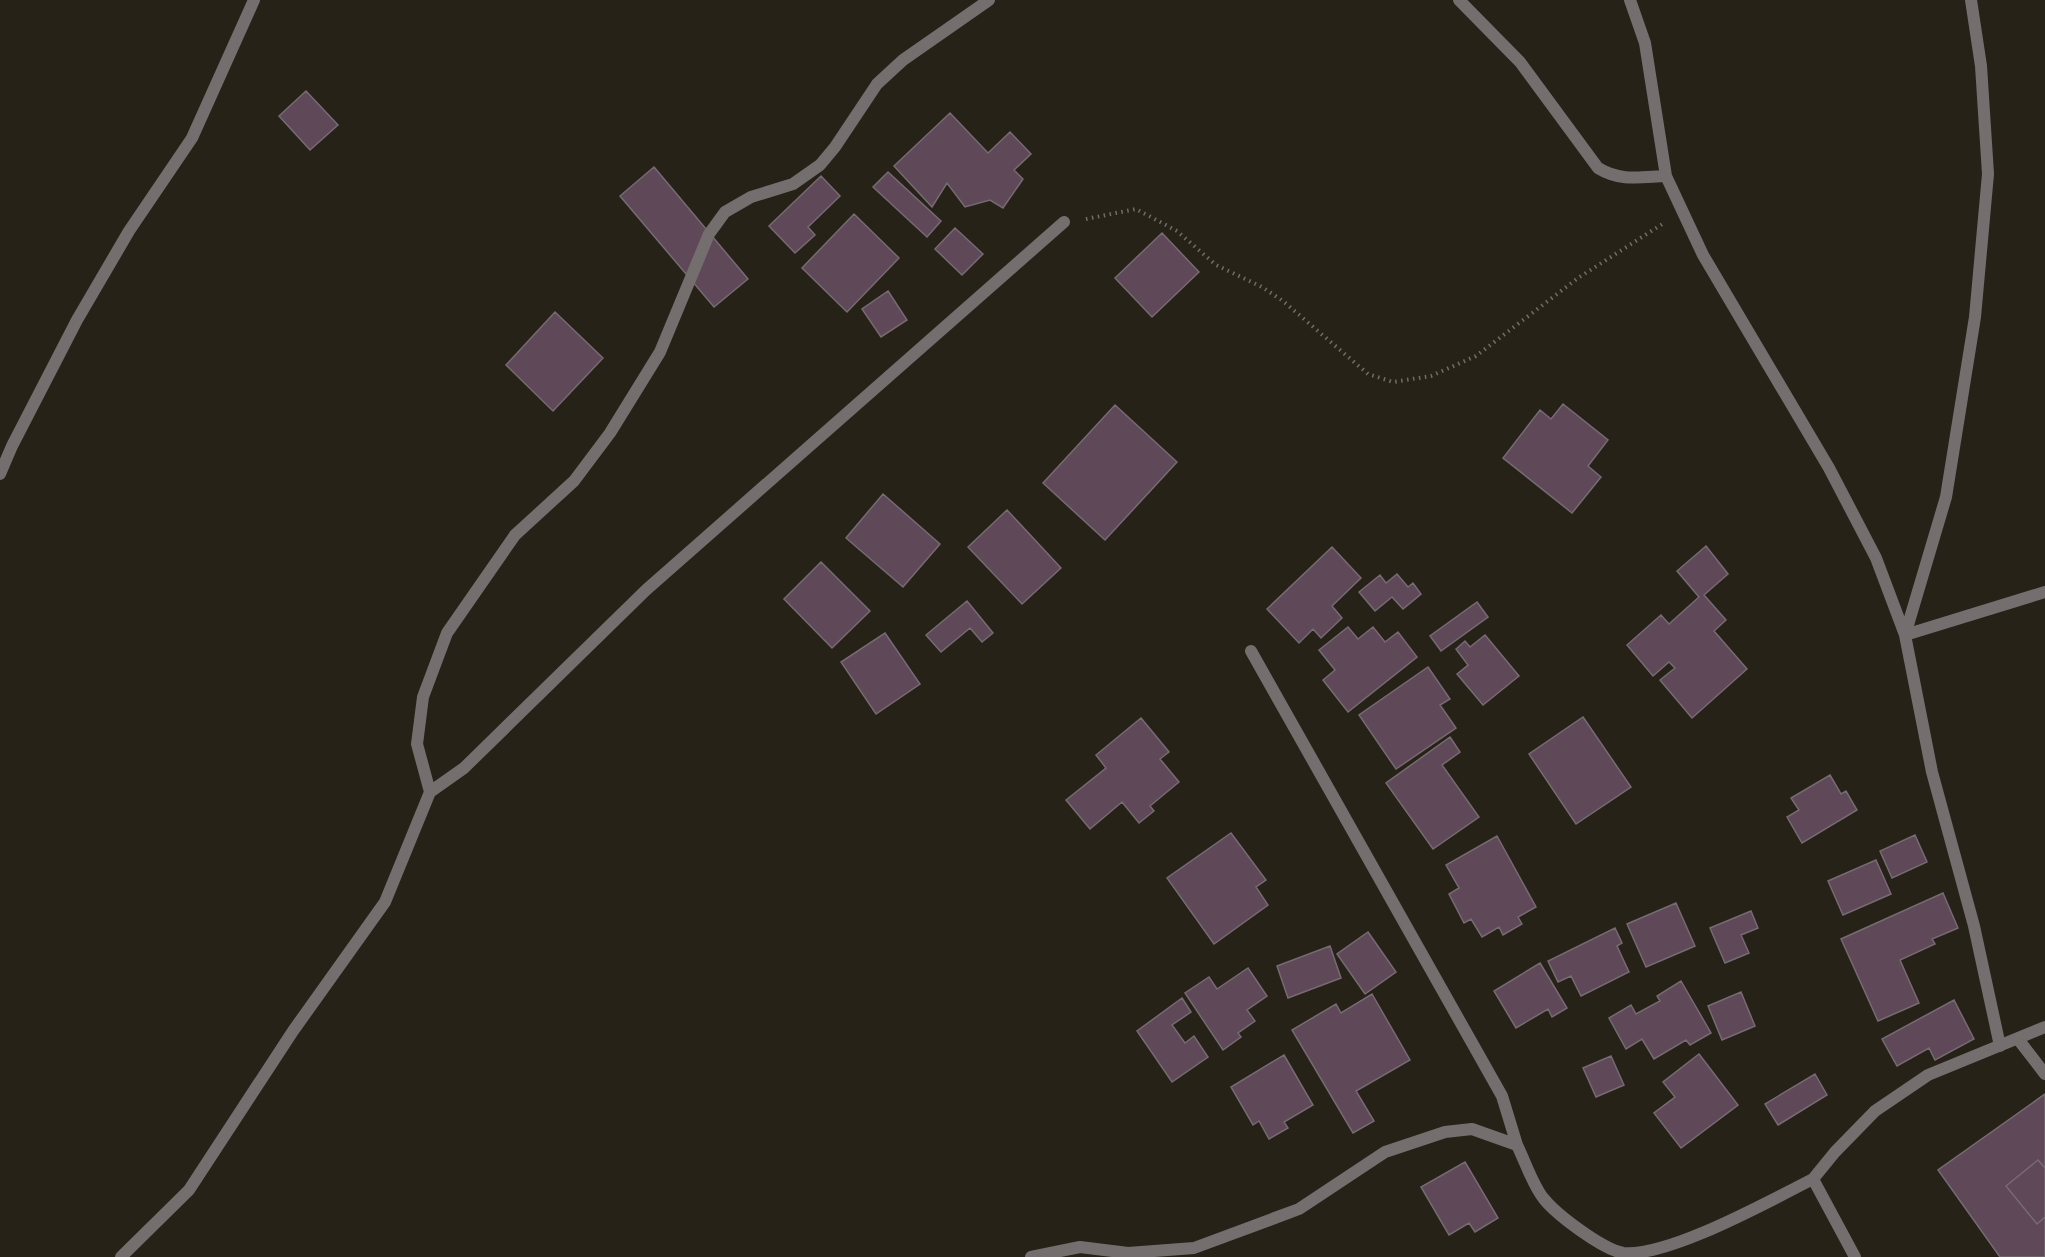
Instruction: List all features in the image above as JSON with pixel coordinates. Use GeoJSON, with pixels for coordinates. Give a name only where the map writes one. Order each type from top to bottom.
{"type":"FeatureCollection","features":[{"type":"Feature","properties":{"kind":"street"},"geometry":{"type":"LineString","coordinates":[[0,474],[77,320],[129,231],[192,138],[254,0]]}},
{"type":"Feature","properties":{"kind":"street"},"geometry":{"type":"LineString","coordinates":[[430,792],[417,744],[423,698],[447,633],[515,535],[573,481],[610,433],[660,352],[709,234],[725,212],[751,197],[793,183],[820,165],[835,147],[877,84],[903,60],[989,0]]}},
{"type":"Feature","properties":{"kind":"street"},"geometry":{"type":"LineString","coordinates":[[1459,0],[1520,62],[1598,168],[1621,178],[1666,176]]}},
{"type":"Feature","properties":{"kind":"street"},"geometry":{"type":"LineString","coordinates":[[1630,0],[1646,43],[1666,176],[1703,255],[1830,468],[1876,558],[1905,635],[1932,772],[1974,926],[2000,1046]]}},
{"type":"Feature","properties":{"kind":"street"},"geometry":{"type":"LineString","coordinates":[[1905,635],[1946,497],[1975,317],[1988,174],[1982,66],[1971,0]]}},
{"type":"Feature","properties":{"kind":"street"},"geometry":{"type":"LineString","coordinates":[[121,1257],[189,1190],[293,1031],[385,902],[430,792],[464,768],[646,590],[1064,222]]}},
{"type":"Feature","properties":{"kind":"street"},"geometry":{"type":"LineString","coordinates":[[1905,635],[2045,592]]}},
{"type":"Feature","properties":{"kind":"street"},"geometry":{"type":"LineString","coordinates":[[1251,651],[1502,1096],[1517,1145],[1543,1199],[1586,1236],[1622,1253],[1655,1251],[1695,1238],[1813,1179],[1834,1152],[1875,1111],[1928,1075],[2045,1027]]}},
{"type":"Feature","properties":{"kind":"street"},"geometry":{"type":"LineString","coordinates":[[2018,1039],[2045,1074]]}},
{"type":"Feature","properties":{"kind":"street"},"geometry":{"type":"LineString","coordinates":[[1031,1257],[1080,1247],[1128,1253],[1194,1248],[1299,1209],[1385,1152],[1445,1132],[1472,1129],[1517,1145]]}},
{"type":"Feature","properties":{"kind":"street"},"geometry":{"type":"LineString","coordinates":[[1813,1179],[1855,1257]]}},
{"type":"Feature","properties":{"kind":"path"},"geometry":{"type":"LineString","coordinates":[[1064,222],[1136,209],[1177,231],[1216,265],[1262,287],[1283,301],[1368,374],[1393,382],[1431,376],[1476,356],[1578,278],[1682,211]]}},
{"type":"Feature","properties":{"kind":"building"},"geometry":{"type":"Polygon","coordinates":[[[306,91],[338,125],[310,150],[279,116],[306,91]]]}},
{"type":"Feature","properties":{"kind":"building"},"geometry":{"type":"Polygon","coordinates":[[[950,113],[988,153],[1010,132],[1031,154],[1014,170],[1023,179],[1003,208],[990,200],[965,207],[947,183],[932,207],[894,166],[950,113]]]}},
{"type":"Feature","properties":{"kind":"building"},"geometry":{"type":"Polygon","coordinates":[[[654,167],[748,279],[714,307],[620,196],[654,167]]]}},
{"type":"Feature","properties":{"kind":"building"},"geometry":{"type":"Polygon","coordinates":[[[888,172],[941,221],[927,237],[873,187],[888,172]]]}},
{"type":"Feature","properties":{"kind":"building"},"geometry":{"type":"Polygon","coordinates":[[[821,176],[840,196],[808,227],[815,235],[795,253],[769,226],[821,176]]]}},
{"type":"Feature","properties":{"kind":"building"},"geometry":{"type":"Polygon","coordinates":[[[854,214],[899,258],[847,312],[802,268],[854,214]]]}},
{"type":"Feature","properties":{"kind":"building"},"geometry":{"type":"Polygon","coordinates":[[[955,228],[983,254],[962,275],[935,249],[955,228]]]}},
{"type":"Feature","properties":{"kind":"building"},"geometry":{"type":"Polygon","coordinates":[[[1162,233],[1199,272],[1152,317],[1115,278],[1162,233]]]}},
{"type":"Feature","properties":{"kind":"building"},"geometry":{"type":"Polygon","coordinates":[[[888,291],[907,320],[881,337],[862,309],[888,291]]]}},
{"type":"Feature","properties":{"kind":"building"},"geometry":{"type":"Polygon","coordinates":[[[555,312],[603,358],[553,411],[506,365],[555,312]]]}},
{"type":"Feature","properties":{"kind":"building"},"geometry":{"type":"Polygon","coordinates":[[[1563,404],[1608,440],[1588,466],[1601,477],[1572,513],[1503,458],[1540,410],[1551,419],[1563,404]]]}},
{"type":"Feature","properties":{"kind":"building"},"geometry":{"type":"Polygon","coordinates":[[[1115,405],[1177,462],[1105,540],[1043,483],[1115,405]]]}},
{"type":"Feature","properties":{"kind":"building"},"geometry":{"type":"Polygon","coordinates":[[[883,494],[940,544],[903,587],[846,538],[883,494]]]}},
{"type":"Feature","properties":{"kind":"building"},"geometry":{"type":"Polygon","coordinates":[[[1007,510],[1061,568],[1022,604],[968,547],[1007,510]]]}},
{"type":"Feature","properties":{"kind":"building"},"geometry":{"type":"Polygon","coordinates":[[[1706,546],[1728,574],[1704,595],[1726,620],[1714,631],[1747,669],[1692,718],[1660,680],[1675,668],[1669,662],[1653,676],[1627,645],[1661,615],[1669,624],[1699,597],[1677,571],[1706,546]]]}},
{"type":"Feature","properties":{"kind":"building"},"geometry":{"type":"Polygon","coordinates":[[[1332,547],[1361,578],[1332,606],[1342,618],[1321,638],[1313,629],[1299,643],[1267,609],[1332,547]]]}},
{"type":"Feature","properties":{"kind":"building"},"geometry":{"type":"Polygon","coordinates":[[[821,562],[870,611],[832,648],[784,599],[821,562]]]}},
{"type":"Feature","properties":{"kind":"building"},"geometry":{"type":"Polygon","coordinates":[[[1397,574],[1408,587],[1413,583],[1421,594],[1403,609],[1392,597],[1375,611],[1359,592],[1380,575],[1386,583],[1397,574]]]}},
{"type":"Feature","properties":{"kind":"building"},"geometry":{"type":"Polygon","coordinates":[[[967,601],[993,633],[982,642],[970,628],[941,652],[926,635],[967,601]]]}},
{"type":"Feature","properties":{"kind":"building"},"geometry":{"type":"Polygon","coordinates":[[[1477,602],[1488,617],[1441,651],[1430,636],[1477,602]]]}},
{"type":"Feature","properties":{"kind":"building"},"geometry":{"type":"Polygon","coordinates":[[[1348,627],[1358,639],[1373,627],[1385,642],[1398,632],[1417,657],[1348,712],[1323,680],[1335,670],[1319,650],[1348,627]]]}},
{"type":"Feature","properties":{"kind":"building"},"geometry":{"type":"Polygon","coordinates":[[[885,633],[920,684],[876,714],[841,662],[885,633]]]}},
{"type":"Feature","properties":{"kind":"building"},"geometry":{"type":"Polygon","coordinates":[[[1485,635],[1519,676],[1483,705],[1457,674],[1468,665],[1456,649],[1465,641],[1470,647],[1485,635]]]}},
{"type":"Feature","properties":{"kind":"building"},"geometry":{"type":"Polygon","coordinates":[[[1428,667],[1450,699],[1440,705],[1456,728],[1396,769],[1359,715],[1428,667]]]}},
{"type":"Feature","properties":{"kind":"building"},"geometry":{"type":"Polygon","coordinates":[[[1583,717],[1631,787],[1576,824],[1529,754],[1583,717]]]}},
{"type":"Feature","properties":{"kind":"building"},"geometry":{"type":"Polygon","coordinates":[[[1141,718],[1169,752],[1160,759],[1179,782],[1150,806],[1154,811],[1139,823],[1122,802],[1090,829],[1066,800],[1106,768],[1096,755],[1141,718]]]}},
{"type":"Feature","properties":{"kind":"building"},"geometry":{"type":"Polygon","coordinates":[[[1450,737],[1460,752],[1442,765],[1479,817],[1433,849],[1386,783],[1450,737]]]}},
{"type":"Feature","properties":{"kind":"building"},"geometry":{"type":"Polygon","coordinates":[[[1830,775],[1841,794],[1846,791],[1857,810],[1802,843],[1787,817],[1799,810],[1791,798],[1830,775]]]}},
{"type":"Feature","properties":{"kind":"building"},"geometry":{"type":"Polygon","coordinates":[[[1231,833],[1266,880],[1256,887],[1268,905],[1214,944],[1167,878],[1231,833]]]}},
{"type":"Feature","properties":{"kind":"building"},"geometry":{"type":"Polygon","coordinates":[[[1915,835],[1927,862],[1892,878],[1880,851],[1915,835]]]}},
{"type":"Feature","properties":{"kind":"building"},"geometry":{"type":"Polygon","coordinates":[[[1497,836],[1536,907],[1518,917],[1522,924],[1503,935],[1499,927],[1482,937],[1471,919],[1464,923],[1449,894],[1459,888],[1446,865],[1497,836]]]}},
{"type":"Feature","properties":{"kind":"building"},"geometry":{"type":"Polygon","coordinates":[[[1876,860],[1891,894],[1843,915],[1828,881],[1876,860]]]}},
{"type":"Feature","properties":{"kind":"building"},"geometry":{"type":"Polygon","coordinates":[[[1943,893],[1958,928],[1932,939],[1935,944],[1900,960],[1919,1003],[1878,1021],[1841,939],[1943,893]]]}},
{"type":"Feature","properties":{"kind":"building"},"geometry":{"type":"Polygon","coordinates":[[[1676,903],[1695,946],[1646,967],[1627,924],[1676,903]]]}},
{"type":"Feature","properties":{"kind":"building"},"geometry":{"type":"Polygon","coordinates":[[[1751,911],[1758,928],[1741,935],[1749,953],[1725,963],[1710,928],[1751,911]]]}},
{"type":"Feature","properties":{"kind":"building"},"geometry":{"type":"Polygon","coordinates":[[[1615,928],[1622,943],[1617,946],[1629,972],[1581,996],[1571,976],[1558,982],[1548,961],[1615,928]]]}},
{"type":"Feature","properties":{"kind":"building"},"geometry":{"type":"Polygon","coordinates":[[[1368,932],[1396,972],[1365,994],[1337,954],[1368,932]]]}},
{"type":"Feature","properties":{"kind":"building"},"geometry":{"type":"Polygon","coordinates":[[[1330,946],[1341,978],[1288,998],[1277,966],[1330,946]]]}},
{"type":"Feature","properties":{"kind":"building"},"geometry":{"type":"Polygon","coordinates":[[[1540,963],[1567,1008],[1552,1017],[1548,1009],[1516,1028],[1494,991],[1540,963]]]}},
{"type":"Feature","properties":{"kind":"building"},"geometry":{"type":"Polygon","coordinates":[[[1248,968],[1267,996],[1247,1010],[1255,1021],[1238,1033],[1241,1037],[1223,1050],[1185,993],[1209,977],[1217,989],[1248,968]]]}},
{"type":"Feature","properties":{"kind":"building"},"geometry":{"type":"Polygon","coordinates":[[[1681,981],[1711,1033],[1690,1045],[1686,1040],[1654,1059],[1642,1039],[1626,1049],[1609,1018],[1631,1005],[1636,1014],[1660,1001],[1657,996],[1681,981]]]}},
{"type":"Feature","properties":{"kind":"building"},"geometry":{"type":"Polygon","coordinates":[[[1741,992],[1755,1026],[1722,1040],[1708,1006],[1741,992]]]}},
{"type":"Feature","properties":{"kind":"building"},"geometry":{"type":"Polygon","coordinates":[[[1372,994],[1410,1060],[1356,1091],[1374,1121],[1353,1133],[1292,1030],[1336,1004],[1341,1013],[1372,994]]]}},
{"type":"Feature","properties":{"kind":"building"},"geometry":{"type":"Polygon","coordinates":[[[1182,998],[1191,1012],[1172,1025],[1185,1043],[1194,1036],[1208,1057],[1172,1082],[1137,1031],[1182,998]]]}},
{"type":"Feature","properties":{"kind":"building"},"geometry":{"type":"Polygon","coordinates":[[[1954,1000],[1974,1039],[1935,1060],[1929,1048],[1897,1066],[1882,1039],[1954,1000]]]}},
{"type":"Feature","properties":{"kind":"building"},"geometry":{"type":"Polygon","coordinates":[[[1699,1054],[1738,1105],[1681,1148],[1654,1113],[1675,1097],[1663,1082],[1699,1054]]]}},
{"type":"Feature","properties":{"kind":"building"},"geometry":{"type":"Polygon","coordinates":[[[1284,1055],[1313,1105],[1284,1122],[1288,1128],[1269,1139],[1259,1121],[1253,1125],[1231,1087],[1284,1055]]]}},
{"type":"Feature","properties":{"kind":"building"},"geometry":{"type":"Polygon","coordinates":[[[1611,1056],[1624,1085],[1596,1097],[1583,1068],[1611,1056]]]}},
{"type":"Feature","properties":{"kind":"building"},"geometry":{"type":"Polygon","coordinates":[[[1815,1074],[1827,1095],[1778,1125],[1765,1104],[1815,1074]]]}},
{"type":"Feature","properties":{"kind":"building"},"geometry":{"type":"Polygon","coordinates":[[[2045,1094],[2045,1257],[2000,1257],[1938,1170],[2045,1094]]]}},
{"type":"Feature","properties":{"kind":"building"},"geometry":{"type":"Polygon","coordinates":[[[2038,1160],[2045,1168],[2045,1217],[2037,1224],[2006,1186],[2038,1160]]]}},
{"type":"Feature","properties":{"kind":"building"},"geometry":{"type":"Polygon","coordinates":[[[1465,1162],[1498,1218],[1475,1232],[1469,1223],[1449,1235],[1421,1187],[1465,1162]]]}}]}
